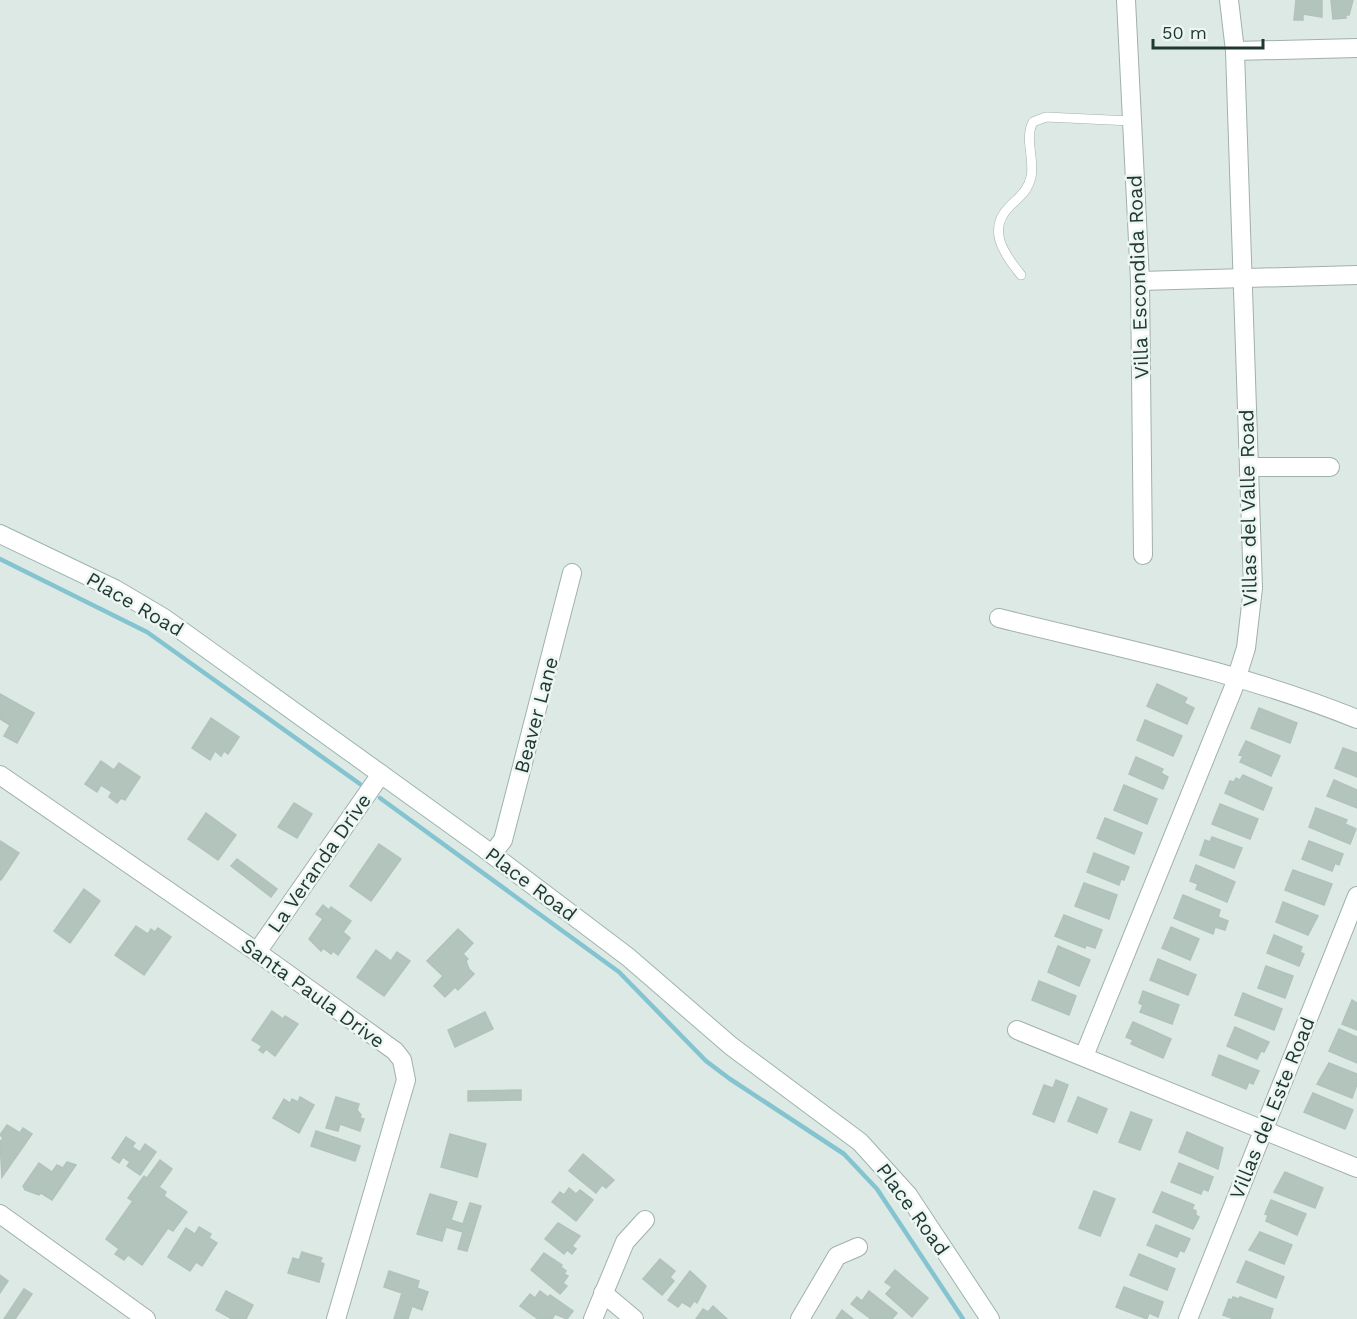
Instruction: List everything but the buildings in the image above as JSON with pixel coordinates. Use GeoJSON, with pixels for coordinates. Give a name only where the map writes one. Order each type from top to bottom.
{"type":"FeatureCollection","features":[{"type":"Feature","properties":{"kind":"street","name":"Villa Escondida Road"},"geometry":{"type":"LineString","coordinates":[[1126,0],[1140,281],[1143,555]]}},
{"type":"Feature","properties":{"kind":"street","name":"Villas del Valle Road"},"geometry":{"type":"LineString","coordinates":[[1084,1056],[1237,676],[1246,648],[1253,588],[1235,51],[1229,0]]}},
{"type":"Feature","properties":{"kind":"street"},"geometry":{"type":"LineString","coordinates":[[1235,51],[1357,48]]}},
{"type":"Feature","properties":{"kind":"street"},"geometry":{"type":"LineString","coordinates":[[1140,281],[1357,275]]}},
{"type":"Feature","properties":{"kind":"street"},"geometry":{"type":"LineString","coordinates":[[1249,467],[1330,467]]}},
{"type":"Feature","properties":{"kind":"street","name":"Place Road"},"geometry":{"type":"LineString","coordinates":[[0,534],[115,589],[164,618],[492,854],[628,957],[740,1053],[860,1142],[908,1195],[990,1319]]}},
{"type":"Feature","properties":{"kind":"street","name":"Beaver Lane"},"geometry":{"type":"LineString","coordinates":[[492,854],[503,840],[572,573]]}},
{"type":"Feature","properties":{"kind":"street"},"geometry":{"type":"LineString","coordinates":[[999,618],[1237,676],[1307,698],[1357,719]]}},
{"type":"Feature","properties":{"kind":"street","name":"La Veranda Drive"},"geometry":{"type":"LineString","coordinates":[[257,952],[381,774]]}},
{"type":"Feature","properties":{"kind":"street","name":"Santa Paula Drive"},"geometry":{"type":"LineString","coordinates":[[0,775],[257,952],[395,1052],[406,1070],[406,1080],[336,1319]]}},
{"type":"Feature","properties":{"kind":"street","name":"Villas del Este Road"},"geometry":{"type":"LineString","coordinates":[[1188,1319],[1357,896]]}},
{"type":"Feature","properties":{"kind":"street"},"geometry":{"type":"LineString","coordinates":[[1017,1030],[1357,1168]]}},
{"type":"Feature","properties":{"kind":"street"},"geometry":{"type":"LineString","coordinates":[[0,1214],[146,1319]]}},
{"type":"Feature","properties":{"kind":"street"},"geometry":{"type":"LineString","coordinates":[[593,1319],[625,1242],[645,1220]]}},
{"type":"Feature","properties":{"kind":"street"},"geometry":{"type":"LineString","coordinates":[[800,1319],[837,1256],[858,1247]]}},
{"type":"Feature","properties":{"kind":"street"},"geometry":{"type":"LineString","coordinates":[[603,1293],[634,1319]]}},
{"type":"Feature","properties":{"kind":"lane"},"geometry":{"type":"LineString","coordinates":[[1021,275],[1003,248],[997,229],[999,220],[1026,191],[1031,177],[1029,136],[1033,122],[1046,117],[1131,121]]}},
{"type":"Feature","properties":{"kind":"waterway"},"geometry":{"type":"LineString","coordinates":[[0,559],[147,632],[360,784]]}},
{"type":"Feature","properties":{"kind":"waterway"},"geometry":{"type":"LineString","coordinates":[[380,798],[619,972],[706,1061],[844,1154],[877,1189],[963,1319]]}}]}
